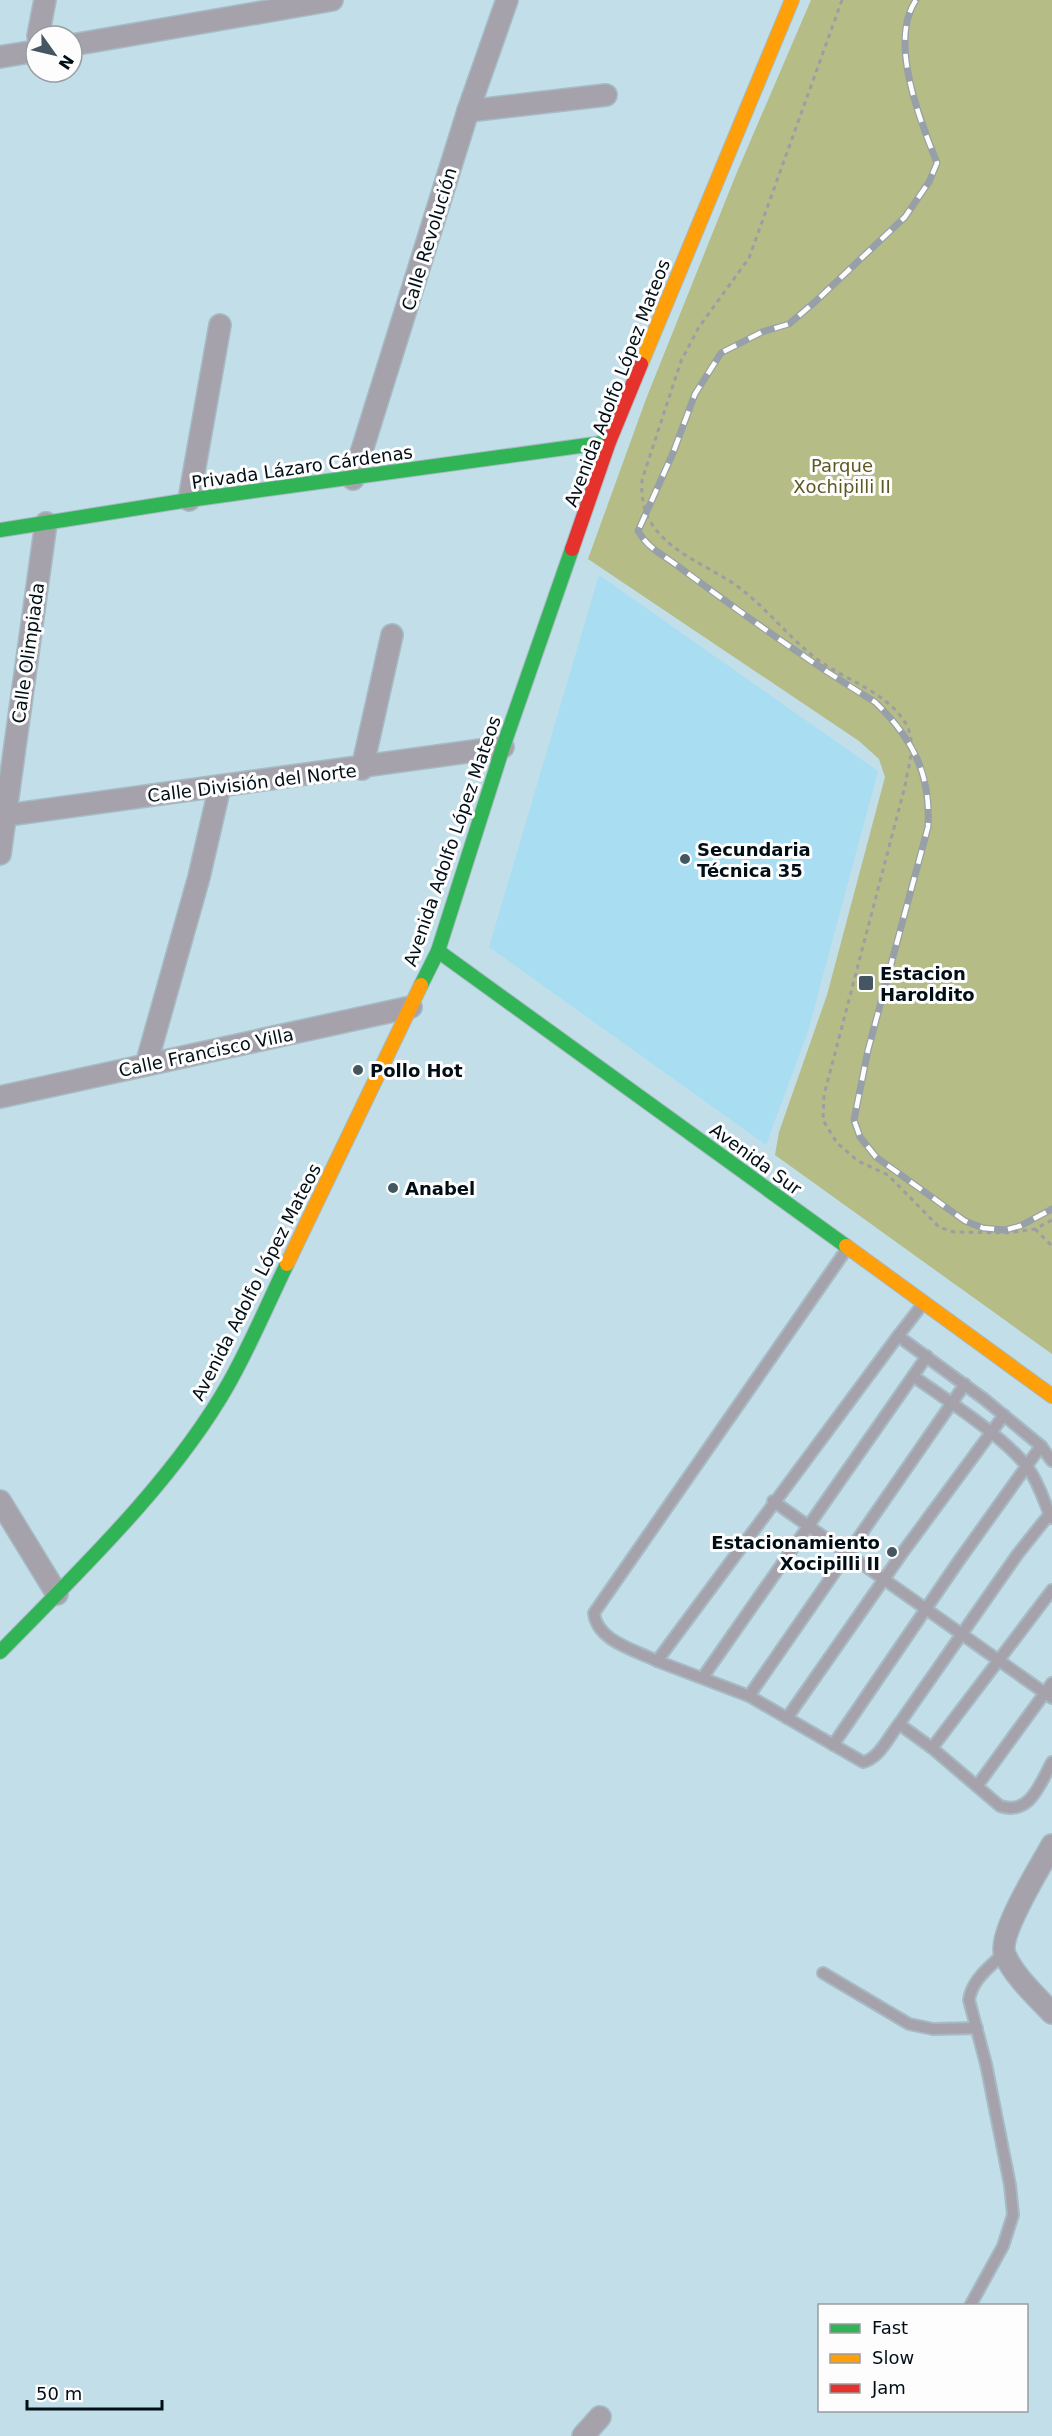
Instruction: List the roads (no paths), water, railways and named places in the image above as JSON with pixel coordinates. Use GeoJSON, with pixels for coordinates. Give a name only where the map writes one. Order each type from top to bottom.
{"type":"FeatureCollection","features":[{"type":"Feature","properties":{"kind":"street"},"geometry":{"type":"LineString","coordinates":[[40,24],[45,0]]}},
{"type":"Feature","properties":{"kind":"street"},"geometry":{"type":"LineString","coordinates":[[84,43],[252,8],[332,0]]}},
{"type":"Feature","properties":{"kind":"street","name":"Calle Revolución"},"geometry":{"type":"LineString","coordinates":[[353,479],[468,111],[507,0]]}},
{"type":"Feature","properties":{"kind":"street","name":"Avenida Adolfo López Mateos"},"geometry":{"type":"LineString","coordinates":[[0,1652],[57,1594],[172,1466],[201,1429],[223,1392],[438,951],[503,747],[609,442],[792,0]]}},
{"type":"Feature","properties":{"kind":"street"},"geometry":{"type":"LineString","coordinates":[[0,57],[24,52]]}},
{"type":"Feature","properties":{"kind":"street"},"geometry":{"type":"LineString","coordinates":[[468,111],[606,94]]}},
{"type":"Feature","properties":{"kind":"street"},"geometry":{"type":"LineString","coordinates":[[189,500],[220,325]]}},
{"type":"Feature","properties":{"kind":"street","name":"Privada Lázaro Cárdenas"},"geometry":{"type":"LineString","coordinates":[[0,530],[189,500],[609,442]]}},
{"type":"Feature","properties":{"kind":"street","name":"Calle Olimpiada"},"geometry":{"type":"LineString","coordinates":[[0,854],[3,815],[46,524]]}},
{"type":"Feature","properties":{"kind":"street"},"geometry":{"type":"LineString","coordinates":[[362,768],[392,635]]}},
{"type":"Feature","properties":{"kind":"street","name":"Calle División del Norte"},"geometry":{"type":"LineString","coordinates":[[3,815],[362,768],[503,747]]}},
{"type":"Feature","properties":{"kind":"street"},"geometry":{"type":"LineString","coordinates":[[146,1065],[199,878],[220,786]]}},
{"type":"Feature","properties":{"kind":"street","name":"Avenida Sur"},"geometry":{"type":"LineString","coordinates":[[438,951],[1052,1396]]}},
{"type":"Feature","properties":{"kind":"street","name":"Calle Francisco Villa"},"geometry":{"type":"LineString","coordinates":[[0,1097],[411,1007]]}},
{"type":"Feature","properties":{"kind":"street"},"geometry":{"type":"LineString","coordinates":[[0,1501],[57,1594]]}},
{"type":"Feature","properties":{"kind":"street"},"geometry":{"type":"LineString","coordinates":[[1052,1845],[1009,1927],[1005,1937],[1004,1953],[1011,1966],[1052,2013]]}},
{"type":"Feature","properties":{"kind":"street"},"geometry":{"type":"LineString","coordinates":[[583,2436],[600,2417]]}},
{"type":"Feature","properties":{"kind":"lane"},"geometry":{"type":"LineString","coordinates":[[847,1248],[594,1613],[595,1623],[605,1635],[657,1660],[749,1696],[855,1760],[870,1761],[961,1632],[1051,1516],[1027,1466],[990,1433],[913,1376]]}},
{"type":"Feature","properties":{"kind":"lane"},"geometry":{"type":"LineString","coordinates":[[657,1660],[773,1501],[923,1303]]}},
{"type":"Feature","properties":{"kind":"lane"},"geometry":{"type":"LineString","coordinates":[[898,1336],[1004,1415],[1041,1446],[1052,1461]]}},
{"type":"Feature","properties":{"kind":"lane"},"geometry":{"type":"LineString","coordinates":[[703,1677],[927,1356]]}},
{"type":"Feature","properties":{"kind":"lane"},"geometry":{"type":"LineString","coordinates":[[749,1696],[965,1384]]}},
{"type":"Feature","properties":{"kind":"lane"},"geometry":{"type":"LineString","coordinates":[[787,1718],[885,1578],[1004,1415]]}},
{"type":"Feature","properties":{"kind":"lane"},"geometry":{"type":"LineString","coordinates":[[833,1745],[1041,1446]]}},
{"type":"Feature","properties":{"kind":"lane"},"geometry":{"type":"LineString","coordinates":[[773,1501],[1048,1695]]}},
{"type":"Feature","properties":{"kind":"lane"},"geometry":{"type":"LineString","coordinates":[[932,1748],[1052,1590]]}},
{"type":"Feature","properties":{"kind":"lane"},"geometry":{"type":"LineString","coordinates":[[977,1786],[1048,1695],[1052,1683]]}},
{"type":"Feature","properties":{"kind":"lane"},"geometry":{"type":"LineString","coordinates":[[898,1724],[932,1748],[1000,1806],[1017,1810],[1037,1789],[1052,1762]]}},
{"type":"Feature","properties":{"kind":"lane"},"geometry":{"type":"LineString","coordinates":[[971,2304],[1003,2246],[1013,2215],[1010,2186],[969,2000],[971,1989],[980,1976],[1004,1953]]}},
{"type":"Feature","properties":{"kind":"lane"},"geometry":{"type":"LineString","coordinates":[[823,1972],[909,2024],[933,2029],[977,2028]]}},
{"type":"Feature","properties":{"kind":"railway"},"geometry":{"type":"LineString","coordinates":[[916,0],[908,17],[905,37],[906,58],[916,103],[937,163],[929,182],[905,217],[789,324],[762,332],[721,353],[695,394],[673,453],[638,531],[655,550],[724,600],[799,653],[875,702],[900,730],[917,758],[923,774],[928,827],[868,1050],[854,1120],[860,1137],[876,1157],[965,1221],[983,1228],[1005,1230],[1020,1226],[1052,1209]]}},
{"type":"Feature","properties":{"kind":"place","name":"Secundaria Técnica 35"},"geometry":{"type":"Point","coordinates":[685,859]}},
{"type":"Feature","properties":{"kind":"place","name":"Estacion Haroldito"},"geometry":{"type":"Point","coordinates":[866,983]}},
{"type":"Feature","properties":{"kind":"place","name":"Pollo Hot"},"geometry":{"type":"Point","coordinates":[358,1070]}},
{"type":"Feature","properties":{"kind":"place","name":"Anabel"},"geometry":{"type":"Point","coordinates":[393,1188]}},
{"type":"Feature","properties":{"kind":"place","name":"Estacionamiento Xocipilli II"},"geometry":{"type":"Point","coordinates":[892,1552]}},
{"type":"Feature","properties":{"kind":"park label","name":"Parque Xochipilli II"},"geometry":{"type":"Point","coordinates":[842,475]}}]}
